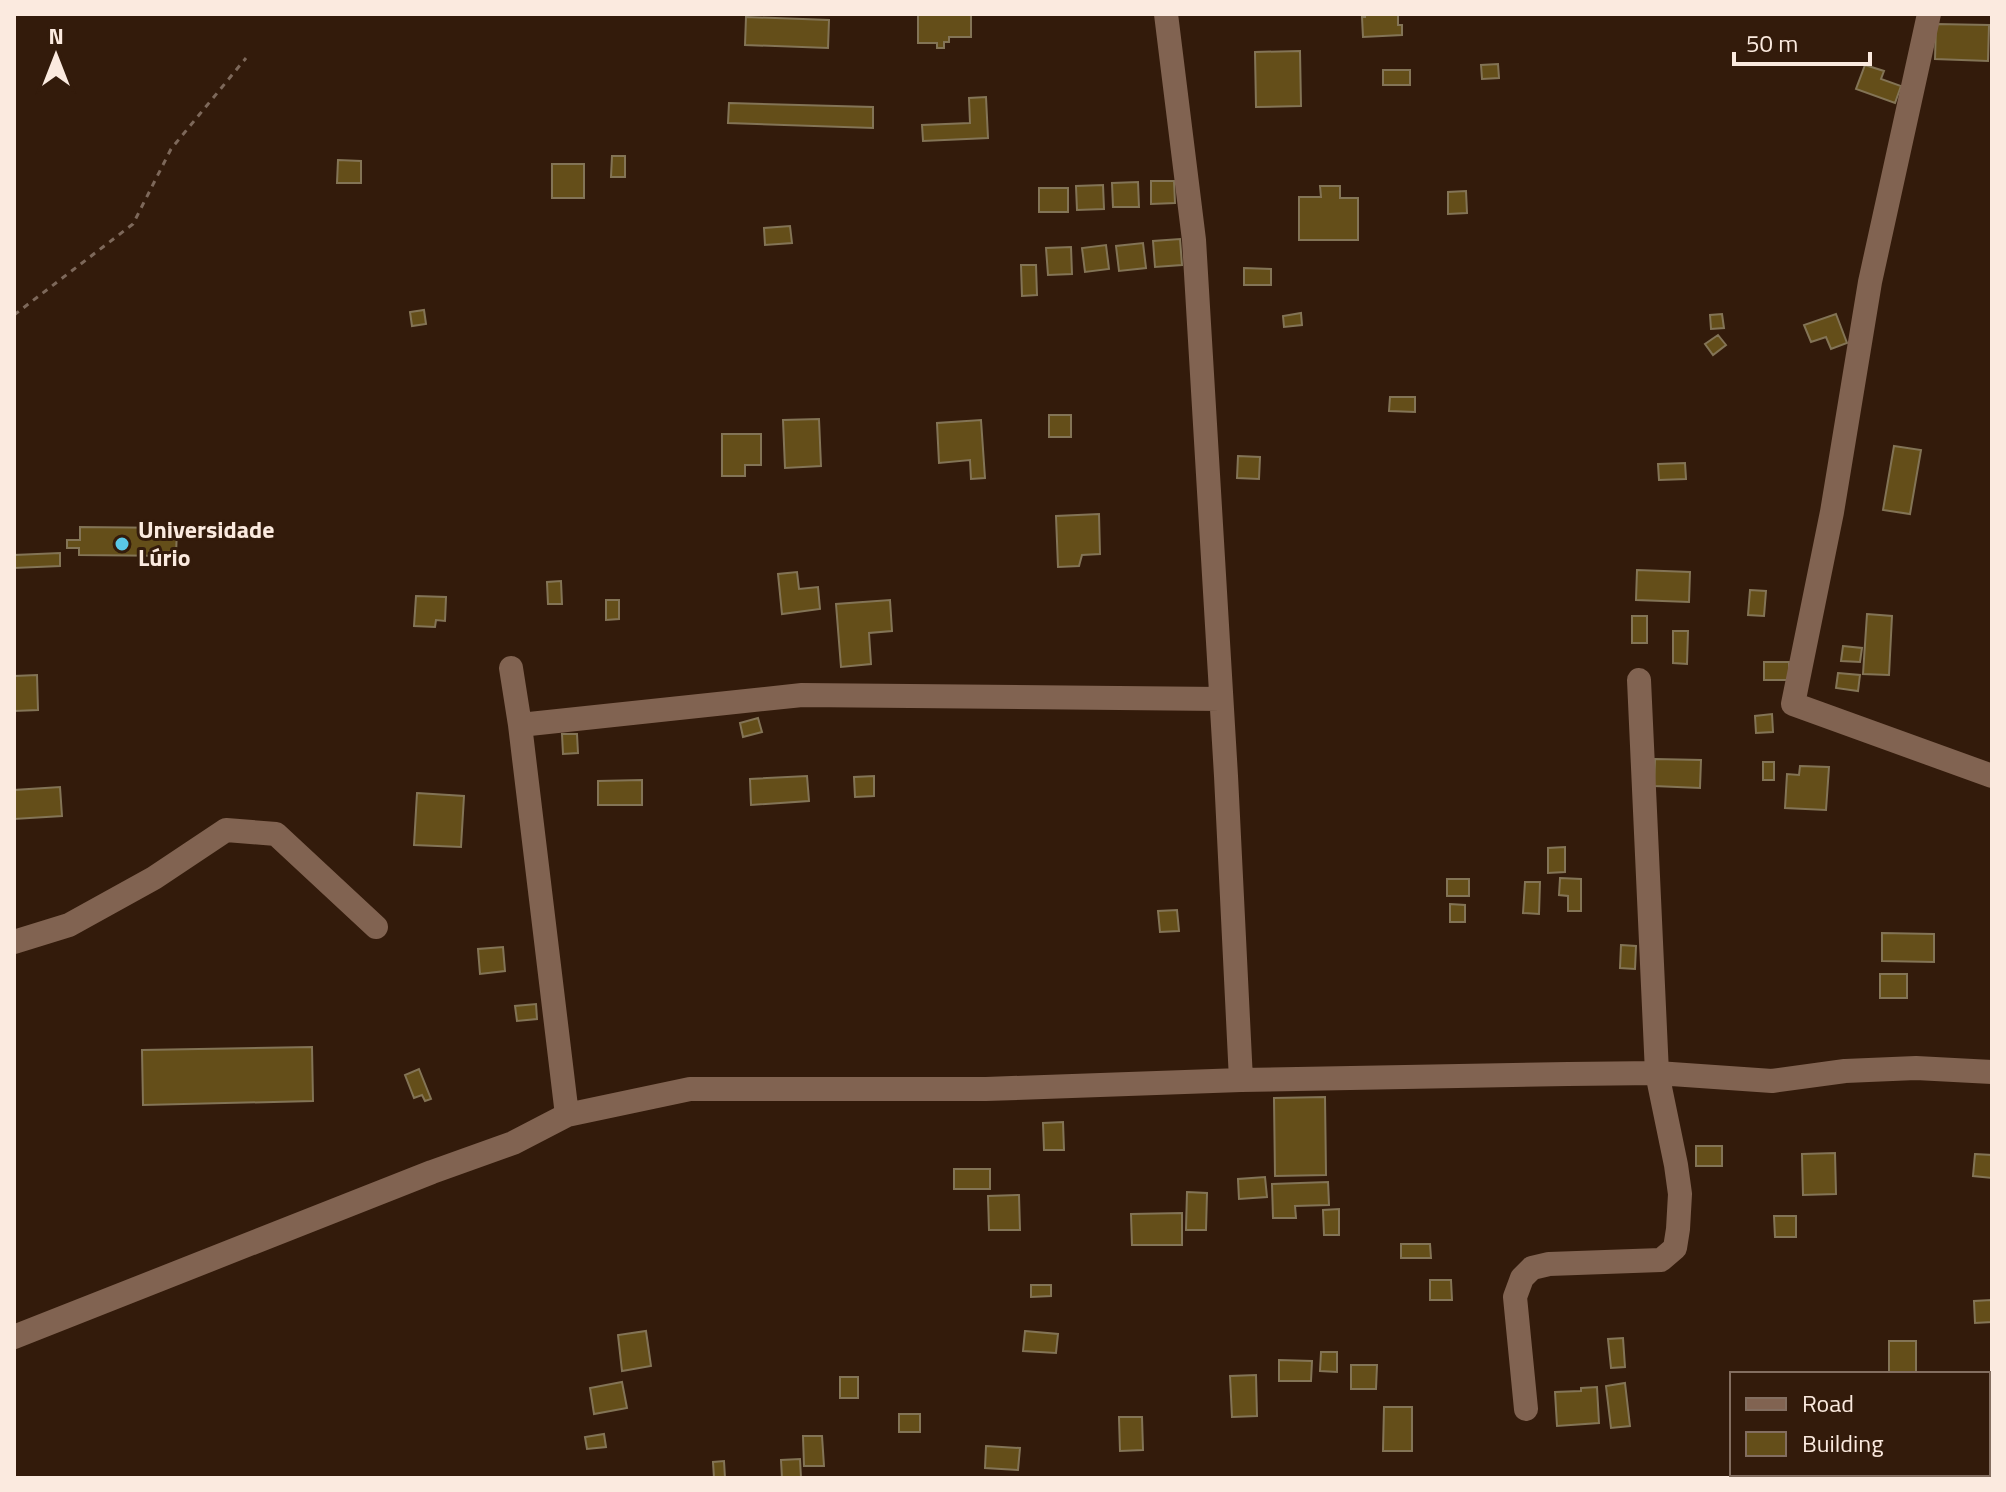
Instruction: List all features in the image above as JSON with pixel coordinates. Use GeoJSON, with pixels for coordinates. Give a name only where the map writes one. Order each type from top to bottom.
{"type":"FeatureCollection","features":[{"type":"Feature","properties":{"kind":"street"},"geometry":{"type":"LineString","coordinates":[[1166,14],[1194,240],[1241,1080]]}},
{"type":"Feature","properties":{"kind":"street"},"geometry":{"type":"LineString","coordinates":[[1929,14],[1870,282],[1832,512],[1793,704],[1992,776]]}},
{"type":"Feature","properties":{"kind":"street"},"geometry":{"type":"LineString","coordinates":[[511,668],[567,1115]]}},
{"type":"Feature","properties":{"kind":"street"},"geometry":{"type":"LineString","coordinates":[[1526,1409],[1515,1297],[1522,1278],[1532,1268],[1549,1264],[1661,1260],[1675,1248],[1678,1229],[1680,1194],[1657,1073],[1639,680]]}},
{"type":"Feature","properties":{"kind":"street"},"geometry":{"type":"LineString","coordinates":[[520,725],[802,695],[1221,699]]}},
{"type":"Feature","properties":{"kind":"street"},"geometry":{"type":"LineString","coordinates":[[14,942],[69,925],[154,878],[226,830],[276,834],[376,927]]}},
{"type":"Feature","properties":{"kind":"street"},"geometry":{"type":"LineString","coordinates":[[14,1337],[513,1143],[567,1115],[690,1089],[986,1089],[1241,1080],[1657,1073],[1772,1081],[1845,1071],[1916,1068],[1992,1072]]}},
{"type":"Feature","properties":{"kind":"path"},"geometry":{"type":"LineString","coordinates":[[14,315],[133,224],[171,149],[246,58]]}},
{"type":"Feature","properties":{"kind":"building"},"geometry":{"type":"Polygon","coordinates":[[[918,14],[971,14],[971,37],[949,37],[949,42],[944,42],[944,48],[937,48],[937,43],[918,43],[918,14]]]}},
{"type":"Feature","properties":{"kind":"building"},"geometry":{"type":"Polygon","coordinates":[[[1365,14],[1398,14],[1402,35],[1363,37],[1362,17],[1365,14]]]}},
{"type":"Feature","properties":{"kind":"building"},"geometry":{"type":"Polygon","coordinates":[[[746,17],[829,20],[828,48],[745,45],[746,17]]]}},
{"type":"Feature","properties":{"kind":"building"},"geometry":{"type":"Polygon","coordinates":[[[1936,24],[1989,25],[1988,61],[1935,59],[1936,24]]]}},
{"type":"Feature","properties":{"kind":"building"},"geometry":{"type":"Polygon","coordinates":[[[1300,51],[1301,106],[1256,107],[1255,52],[1300,51]]]}},
{"type":"Feature","properties":{"kind":"building"},"geometry":{"type":"Polygon","coordinates":[[[1498,64],[1499,78],[1482,79],[1481,65],[1498,64]]]}},
{"type":"Feature","properties":{"kind":"building"},"geometry":{"type":"Polygon","coordinates":[[[1865,65],[1884,71],[1881,79],[1901,86],[1895,103],[1856,89],[1865,65]]]}},
{"type":"Feature","properties":{"kind":"building"},"geometry":{"type":"Polygon","coordinates":[[[1383,70],[1410,70],[1410,85],[1383,85],[1383,70]]]}},
{"type":"Feature","properties":{"kind":"building"},"geometry":{"type":"Polygon","coordinates":[[[986,97],[988,138],[923,141],[922,125],[970,123],[969,98],[986,97]]]}},
{"type":"Feature","properties":{"kind":"building"},"geometry":{"type":"Polygon","coordinates":[[[729,103],[873,107],[873,128],[728,123],[729,103]]]}},
{"type":"Feature","properties":{"kind":"building"},"geometry":{"type":"Polygon","coordinates":[[[612,156],[625,156],[625,177],[611,177],[612,156]]]}},
{"type":"Feature","properties":{"kind":"building"},"geometry":{"type":"Polygon","coordinates":[[[338,160],[361,161],[361,183],[337,183],[338,160]]]}},
{"type":"Feature","properties":{"kind":"building"},"geometry":{"type":"Polygon","coordinates":[[[552,164],[584,164],[584,198],[552,198],[552,164]]]}},
{"type":"Feature","properties":{"kind":"building"},"geometry":{"type":"Polygon","coordinates":[[[1151,181],[1174,181],[1175,203],[1151,204],[1151,181]]]}},
{"type":"Feature","properties":{"kind":"building"},"geometry":{"type":"Polygon","coordinates":[[[1138,182],[1139,207],[1113,207],[1112,183],[1138,182]]]}},
{"type":"Feature","properties":{"kind":"building"},"geometry":{"type":"Polygon","coordinates":[[[1103,185],[1104,209],[1077,210],[1076,186],[1103,185]]]}},
{"type":"Feature","properties":{"kind":"building"},"geometry":{"type":"Polygon","coordinates":[[[1320,186],[1340,186],[1340,198],[1358,198],[1358,240],[1299,240],[1299,197],[1321,197],[1320,186]]]}},
{"type":"Feature","properties":{"kind":"building"},"geometry":{"type":"Polygon","coordinates":[[[1039,188],[1068,188],[1068,212],[1039,212],[1039,188]]]}},
{"type":"Feature","properties":{"kind":"building"},"geometry":{"type":"Polygon","coordinates":[[[1466,191],[1467,213],[1448,214],[1448,192],[1466,191]]]}},
{"type":"Feature","properties":{"kind":"building"},"geometry":{"type":"Polygon","coordinates":[[[790,226],[792,243],[765,245],[764,228],[790,226]]]}},
{"type":"Feature","properties":{"kind":"building"},"geometry":{"type":"Polygon","coordinates":[[[1180,239],[1182,265],[1155,267],[1153,241],[1180,239]]]}},
{"type":"Feature","properties":{"kind":"building"},"geometry":{"type":"Polygon","coordinates":[[[1143,243],[1146,268],[1119,271],[1116,246],[1143,243]]]}},
{"type":"Feature","properties":{"kind":"building"},"geometry":{"type":"Polygon","coordinates":[[[1106,245],[1109,269],[1085,272],[1082,248],[1106,245]]]}},
{"type":"Feature","properties":{"kind":"building"},"geometry":{"type":"Polygon","coordinates":[[[1071,247],[1072,274],[1048,275],[1046,248],[1071,247]]]}},
{"type":"Feature","properties":{"kind":"building"},"geometry":{"type":"Polygon","coordinates":[[[1021,265],[1036,265],[1037,295],[1022,296],[1021,265]]]}},
{"type":"Feature","properties":{"kind":"building"},"geometry":{"type":"Polygon","coordinates":[[[1244,268],[1271,269],[1271,285],[1244,285],[1244,268]]]}},
{"type":"Feature","properties":{"kind":"building"},"geometry":{"type":"Polygon","coordinates":[[[424,310],[426,324],[412,326],[410,312],[424,310]]]}},
{"type":"Feature","properties":{"kind":"building"},"geometry":{"type":"Polygon","coordinates":[[[1301,313],[1302,325],[1284,327],[1283,316],[1301,313]]]}},
{"type":"Feature","properties":{"kind":"building"},"geometry":{"type":"Polygon","coordinates":[[[1722,314],[1724,328],[1711,329],[1710,315],[1722,314]]]}},
{"type":"Feature","properties":{"kind":"building"},"geometry":{"type":"Polygon","coordinates":[[[1836,314],[1847,343],[1831,349],[1826,337],[1811,342],[1804,325],[1836,314]]]}},
{"type":"Feature","properties":{"kind":"building"},"geometry":{"type":"Polygon","coordinates":[[[1718,335],[1726,345],[1713,355],[1705,344],[1718,335]]]}},
{"type":"Feature","properties":{"kind":"building"},"geometry":{"type":"Polygon","coordinates":[[[1390,397],[1415,397],[1415,412],[1389,411],[1390,397]]]}},
{"type":"Feature","properties":{"kind":"building"},"geometry":{"type":"Polygon","coordinates":[[[1049,415],[1071,415],[1071,437],[1049,437],[1049,415]]]}},
{"type":"Feature","properties":{"kind":"building"},"geometry":{"type":"Polygon","coordinates":[[[819,419],[821,466],[785,468],[783,420],[819,419]]]}},
{"type":"Feature","properties":{"kind":"building"},"geometry":{"type":"Polygon","coordinates":[[[981,420],[985,478],[971,479],[970,460],[939,463],[937,423],[981,420]]]}},
{"type":"Feature","properties":{"kind":"building"},"geometry":{"type":"Polygon","coordinates":[[[722,434],[761,434],[761,465],[745,465],[745,476],[722,476],[722,434]]]}},
{"type":"Feature","properties":{"kind":"building"},"geometry":{"type":"Polygon","coordinates":[[[1894,446],[1921,450],[1910,514],[1883,510],[1894,446]]]}},
{"type":"Feature","properties":{"kind":"building"},"geometry":{"type":"Polygon","coordinates":[[[1238,456],[1260,457],[1259,479],[1237,478],[1238,456]]]}},
{"type":"Feature","properties":{"kind":"building"},"geometry":{"type":"Polygon","coordinates":[[[1685,463],[1686,479],[1659,480],[1658,464],[1685,463]]]}},
{"type":"Feature","properties":{"kind":"building"},"geometry":{"type":"Polygon","coordinates":[[[1099,514],[1100,554],[1082,555],[1079,566],[1058,567],[1056,516],[1099,514]]]}},
{"type":"Feature","properties":{"kind":"building","name":"Universidade Lúrio"},"geometry":{"type":"Polygon","coordinates":[[[80,527],[177,528],[176,556],[79,555],[79,548],[67,548],[67,540],[80,540],[80,527]]]}},
{"type":"Feature","properties":{"kind":"building"},"geometry":{"type":"Polygon","coordinates":[[[60,553],[60,566],[14,568],[14,555],[60,553]]]}},
{"type":"Feature","properties":{"kind":"building"},"geometry":{"type":"Polygon","coordinates":[[[1637,570],[1690,572],[1689,602],[1636,600],[1637,570]]]}},
{"type":"Feature","properties":{"kind":"building"},"geometry":{"type":"Polygon","coordinates":[[[797,572],[799,589],[818,587],[820,609],[782,614],[778,574],[797,572]]]}},
{"type":"Feature","properties":{"kind":"building"},"geometry":{"type":"Polygon","coordinates":[[[561,581],[562,604],[548,604],[547,582],[561,581]]]}},
{"type":"Feature","properties":{"kind":"building"},"geometry":{"type":"Polygon","coordinates":[[[1750,590],[1766,591],[1764,616],[1748,615],[1750,590]]]}},
{"type":"Feature","properties":{"kind":"building"},"geometry":{"type":"Polygon","coordinates":[[[416,596],[446,597],[445,621],[436,620],[435,627],[414,626],[416,596]]]}},
{"type":"Feature","properties":{"kind":"building"},"geometry":{"type":"Polygon","coordinates":[[[606,600],[619,600],[619,619],[606,620],[606,600]]]}},
{"type":"Feature","properties":{"kind":"building"},"geometry":{"type":"Polygon","coordinates":[[[890,600],[892,631],[869,633],[871,664],[841,667],[836,604],[890,600]]]}},
{"type":"Feature","properties":{"kind":"building"},"geometry":{"type":"Polygon","coordinates":[[[1867,614],[1892,616],[1889,675],[1863,674],[1867,614]]]}},
{"type":"Feature","properties":{"kind":"building"},"geometry":{"type":"Polygon","coordinates":[[[1632,616],[1647,616],[1647,643],[1632,643],[1632,616]]]}},
{"type":"Feature","properties":{"kind":"building"},"geometry":{"type":"Polygon","coordinates":[[[1673,631],[1688,631],[1687,664],[1673,663],[1673,631]]]}},
{"type":"Feature","properties":{"kind":"building"},"geometry":{"type":"Polygon","coordinates":[[[1843,646],[1862,648],[1860,662],[1841,661],[1843,646]]]}},
{"type":"Feature","properties":{"kind":"building"},"geometry":{"type":"Polygon","coordinates":[[[1764,662],[1789,662],[1789,680],[1764,680],[1764,662]]]}},
{"type":"Feature","properties":{"kind":"building"},"geometry":{"type":"Polygon","coordinates":[[[1838,673],[1860,675],[1858,691],[1836,688],[1838,673]]]}},
{"type":"Feature","properties":{"kind":"building"},"geometry":{"type":"Polygon","coordinates":[[[37,675],[38,710],[14,711],[14,676],[37,675]]]}},
{"type":"Feature","properties":{"kind":"building"},"geometry":{"type":"Polygon","coordinates":[[[1772,714],[1773,732],[1756,733],[1755,716],[1772,714]]]}},
{"type":"Feature","properties":{"kind":"building"},"geometry":{"type":"Polygon","coordinates":[[[758,718],[762,732],[743,737],[740,723],[758,718]]]}},
{"type":"Feature","properties":{"kind":"building"},"geometry":{"type":"Polygon","coordinates":[[[562,734],[577,734],[578,753],[563,754],[562,734]]]}},
{"type":"Feature","properties":{"kind":"building"},"geometry":{"type":"Polygon","coordinates":[[[1655,759],[1701,760],[1700,788],[1654,786],[1655,759]]]}},
{"type":"Feature","properties":{"kind":"building"},"geometry":{"type":"Polygon","coordinates":[[[1763,762],[1774,762],[1774,780],[1763,780],[1763,762]]]}},
{"type":"Feature","properties":{"kind":"building"},"geometry":{"type":"Polygon","coordinates":[[[1800,766],[1829,767],[1826,810],[1785,808],[1787,774],[1799,775],[1800,766]]]}},
{"type":"Feature","properties":{"kind":"building"},"geometry":{"type":"Polygon","coordinates":[[[807,776],[809,801],[751,805],[750,779],[807,776]]]}},
{"type":"Feature","properties":{"kind":"building"},"geometry":{"type":"Polygon","coordinates":[[[874,776],[874,796],[855,797],[854,777],[874,776]]]}},
{"type":"Feature","properties":{"kind":"building"},"geometry":{"type":"Polygon","coordinates":[[[642,780],[642,805],[598,805],[598,781],[642,780]]]}},
{"type":"Feature","properties":{"kind":"building"},"geometry":{"type":"Polygon","coordinates":[[[60,787],[62,816],[14,819],[14,790],[60,787]]]}},
{"type":"Feature","properties":{"kind":"building"},"geometry":{"type":"Polygon","coordinates":[[[417,793],[464,796],[461,847],[414,845],[417,793]]]}},
{"type":"Feature","properties":{"kind":"building"},"geometry":{"type":"Polygon","coordinates":[[[1565,847],[1565,872],[1548,873],[1548,848],[1565,847]]]}},
{"type":"Feature","properties":{"kind":"building"},"geometry":{"type":"Polygon","coordinates":[[[1560,878],[1581,879],[1581,911],[1568,911],[1568,896],[1559,895],[1560,878]]]}},
{"type":"Feature","properties":{"kind":"building"},"geometry":{"type":"Polygon","coordinates":[[[1447,879],[1469,879],[1469,896],[1447,896],[1447,879]]]}},
{"type":"Feature","properties":{"kind":"building"},"geometry":{"type":"Polygon","coordinates":[[[1525,882],[1540,882],[1539,914],[1523,913],[1525,882]]]}},
{"type":"Feature","properties":{"kind":"building"},"geometry":{"type":"Polygon","coordinates":[[[1450,904],[1465,905],[1465,922],[1450,922],[1450,904]]]}},
{"type":"Feature","properties":{"kind":"building"},"geometry":{"type":"Polygon","coordinates":[[[1177,910],[1179,931],[1160,932],[1158,911],[1177,910]]]}},
{"type":"Feature","properties":{"kind":"building"},"geometry":{"type":"Polygon","coordinates":[[[1882,933],[1934,934],[1934,962],[1882,961],[1882,933]]]}},
{"type":"Feature","properties":{"kind":"building"},"geometry":{"type":"Polygon","coordinates":[[[1621,945],[1636,946],[1635,969],[1620,968],[1621,945]]]}},
{"type":"Feature","properties":{"kind":"building"},"geometry":{"type":"Polygon","coordinates":[[[503,947],[505,971],[480,974],[478,949],[503,947]]]}},
{"type":"Feature","properties":{"kind":"building"},"geometry":{"type":"Polygon","coordinates":[[[1880,974],[1907,974],[1907,998],[1880,998],[1880,974]]]}},
{"type":"Feature","properties":{"kind":"building"},"geometry":{"type":"Polygon","coordinates":[[[536,1004],[537,1019],[517,1021],[515,1006],[536,1004]]]}},
{"type":"Feature","properties":{"kind":"building"},"geometry":{"type":"Polygon","coordinates":[[[312,1047],[313,1101],[143,1105],[142,1050],[312,1047]]]}},
{"type":"Feature","properties":{"kind":"building"},"geometry":{"type":"Polygon","coordinates":[[[419,1069],[431,1099],[425,1101],[422,1095],[414,1098],[405,1075],[419,1069]]]}},
{"type":"Feature","properties":{"kind":"building"},"geometry":{"type":"Polygon","coordinates":[[[1325,1097],[1326,1175],[1275,1176],[1274,1098],[1325,1097]]]}},
{"type":"Feature","properties":{"kind":"building"},"geometry":{"type":"Polygon","coordinates":[[[1063,1122],[1064,1150],[1044,1150],[1043,1123],[1063,1122]]]}},
{"type":"Feature","properties":{"kind":"building"},"geometry":{"type":"Polygon","coordinates":[[[1696,1146],[1722,1146],[1722,1166],[1696,1166],[1696,1146]]]}},
{"type":"Feature","properties":{"kind":"building"},"geometry":{"type":"Polygon","coordinates":[[[1835,1153],[1836,1194],[1803,1195],[1802,1154],[1835,1153]]]}},
{"type":"Feature","properties":{"kind":"building"},"geometry":{"type":"Polygon","coordinates":[[[1975,1154],[1992,1155],[1992,1178],[1973,1176],[1975,1154]]]}},
{"type":"Feature","properties":{"kind":"building"},"geometry":{"type":"Polygon","coordinates":[[[954,1169],[990,1169],[990,1189],[954,1189],[954,1169]]]}},
{"type":"Feature","properties":{"kind":"building"},"geometry":{"type":"Polygon","coordinates":[[[1265,1177],[1267,1197],[1239,1199],[1238,1179],[1265,1177]]]}},
{"type":"Feature","properties":{"kind":"building"},"geometry":{"type":"Polygon","coordinates":[[[1328,1182],[1329,1205],[1295,1206],[1296,1218],[1273,1218],[1272,1184],[1328,1182]]]}},
{"type":"Feature","properties":{"kind":"building"},"geometry":{"type":"Polygon","coordinates":[[[1187,1192],[1207,1193],[1206,1230],[1186,1230],[1187,1192]]]}},
{"type":"Feature","properties":{"kind":"building"},"geometry":{"type":"Polygon","coordinates":[[[1019,1195],[1020,1230],[989,1230],[988,1196],[1019,1195]]]}},
{"type":"Feature","properties":{"kind":"building"},"geometry":{"type":"Polygon","coordinates":[[[1339,1209],[1339,1235],[1324,1235],[1323,1210],[1339,1209]]]}},
{"type":"Feature","properties":{"kind":"building"},"geometry":{"type":"Polygon","coordinates":[[[1182,1213],[1182,1245],[1132,1245],[1131,1214],[1182,1213]]]}},
{"type":"Feature","properties":{"kind":"building"},"geometry":{"type":"Polygon","coordinates":[[[1774,1216],[1796,1216],[1796,1237],[1775,1237],[1774,1216]]]}},
{"type":"Feature","properties":{"kind":"building"},"geometry":{"type":"Polygon","coordinates":[[[1401,1244],[1430,1244],[1431,1258],[1401,1258],[1401,1244]]]}},
{"type":"Feature","properties":{"kind":"building"},"geometry":{"type":"Polygon","coordinates":[[[1430,1280],[1451,1280],[1452,1300],[1430,1300],[1430,1280]]]}},
{"type":"Feature","properties":{"kind":"building"},"geometry":{"type":"Polygon","coordinates":[[[1031,1285],[1051,1285],[1051,1296],[1031,1297],[1031,1285]]]}},
{"type":"Feature","properties":{"kind":"building"},"geometry":{"type":"Polygon","coordinates":[[[1991,1300],[1992,1322],[1975,1323],[1974,1301],[1991,1300]]]}},
{"type":"Feature","properties":{"kind":"building"},"geometry":{"type":"Polygon","coordinates":[[[646,1331],[651,1366],[622,1371],[618,1335],[646,1331]]]}},
{"type":"Feature","properties":{"kind":"building"},"geometry":{"type":"Polygon","coordinates":[[[1025,1331],[1058,1334],[1056,1353],[1023,1351],[1025,1331]]]}},
{"type":"Feature","properties":{"kind":"building"},"geometry":{"type":"Polygon","coordinates":[[[1623,1338],[1625,1367],[1611,1368],[1608,1339],[1623,1338]]]}},
{"type":"Feature","properties":{"kind":"building"},"geometry":{"type":"Polygon","coordinates":[[[1889,1341],[1916,1341],[1916,1372],[1889,1372],[1889,1341]]]}},
{"type":"Feature","properties":{"kind":"building"},"geometry":{"type":"Polygon","coordinates":[[[1321,1352],[1337,1352],[1337,1372],[1320,1371],[1321,1352]]]}},
{"type":"Feature","properties":{"kind":"building"},"geometry":{"type":"Polygon","coordinates":[[[1279,1360],[1312,1361],[1311,1381],[1279,1381],[1279,1360]]]}},
{"type":"Feature","properties":{"kind":"building"},"geometry":{"type":"Polygon","coordinates":[[[1351,1365],[1377,1365],[1376,1389],[1351,1389],[1351,1365]]]}},
{"type":"Feature","properties":{"kind":"building"},"geometry":{"type":"Polygon","coordinates":[[[1256,1375],[1257,1416],[1232,1417],[1230,1376],[1256,1375]]]}},
{"type":"Feature","properties":{"kind":"building"},"geometry":{"type":"Polygon","coordinates":[[[840,1377],[858,1377],[858,1398],[840,1398],[840,1377]]]}},
{"type":"Feature","properties":{"kind":"building"},"geometry":{"type":"Polygon","coordinates":[[[622,1382],[627,1408],[594,1414],[590,1388],[622,1382]]]}},
{"type":"Feature","properties":{"kind":"building"},"geometry":{"type":"Polygon","coordinates":[[[1625,1383],[1630,1426],[1611,1428],[1606,1386],[1625,1383]]]}},
{"type":"Feature","properties":{"kind":"building"},"geometry":{"type":"Polygon","coordinates":[[[1597,1387],[1599,1423],[1557,1426],[1555,1392],[1597,1387]]]}},
{"type":"Feature","properties":{"kind":"building"},"geometry":{"type":"Polygon","coordinates":[[[1384,1407],[1412,1407],[1412,1451],[1383,1451],[1384,1407]]]}},
{"type":"Feature","properties":{"kind":"building"},"geometry":{"type":"Polygon","coordinates":[[[899,1414],[920,1414],[920,1432],[899,1432],[899,1414]]]}},
{"type":"Feature","properties":{"kind":"building"},"geometry":{"type":"Polygon","coordinates":[[[1119,1417],[1142,1417],[1143,1450],[1120,1451],[1119,1417]]]}},
{"type":"Feature","properties":{"kind":"building"},"geometry":{"type":"Polygon","coordinates":[[[604,1434],[606,1447],[587,1449],[585,1437],[604,1434]]]}},
{"type":"Feature","properties":{"kind":"building"},"geometry":{"type":"Polygon","coordinates":[[[803,1436],[822,1436],[824,1466],[804,1466],[803,1436]]]}},
{"type":"Feature","properties":{"kind":"building"},"geometry":{"type":"Polygon","coordinates":[[[986,1446],[1020,1448],[1018,1470],[985,1468],[986,1446]]]}},
{"type":"Feature","properties":{"kind":"building"},"geometry":{"type":"Polygon","coordinates":[[[800,1459],[801,1478],[782,1478],[781,1460],[800,1459]]]}},
{"type":"Feature","properties":{"kind":"building"},"geometry":{"type":"Polygon","coordinates":[[[724,1461],[725,1478],[714,1478],[713,1462],[724,1461]]]}},
{"type":"Feature","properties":{"kind":"place","name":"Universidade Lúrio"},"geometry":{"type":"Point","coordinates":[122,544]}}]}
